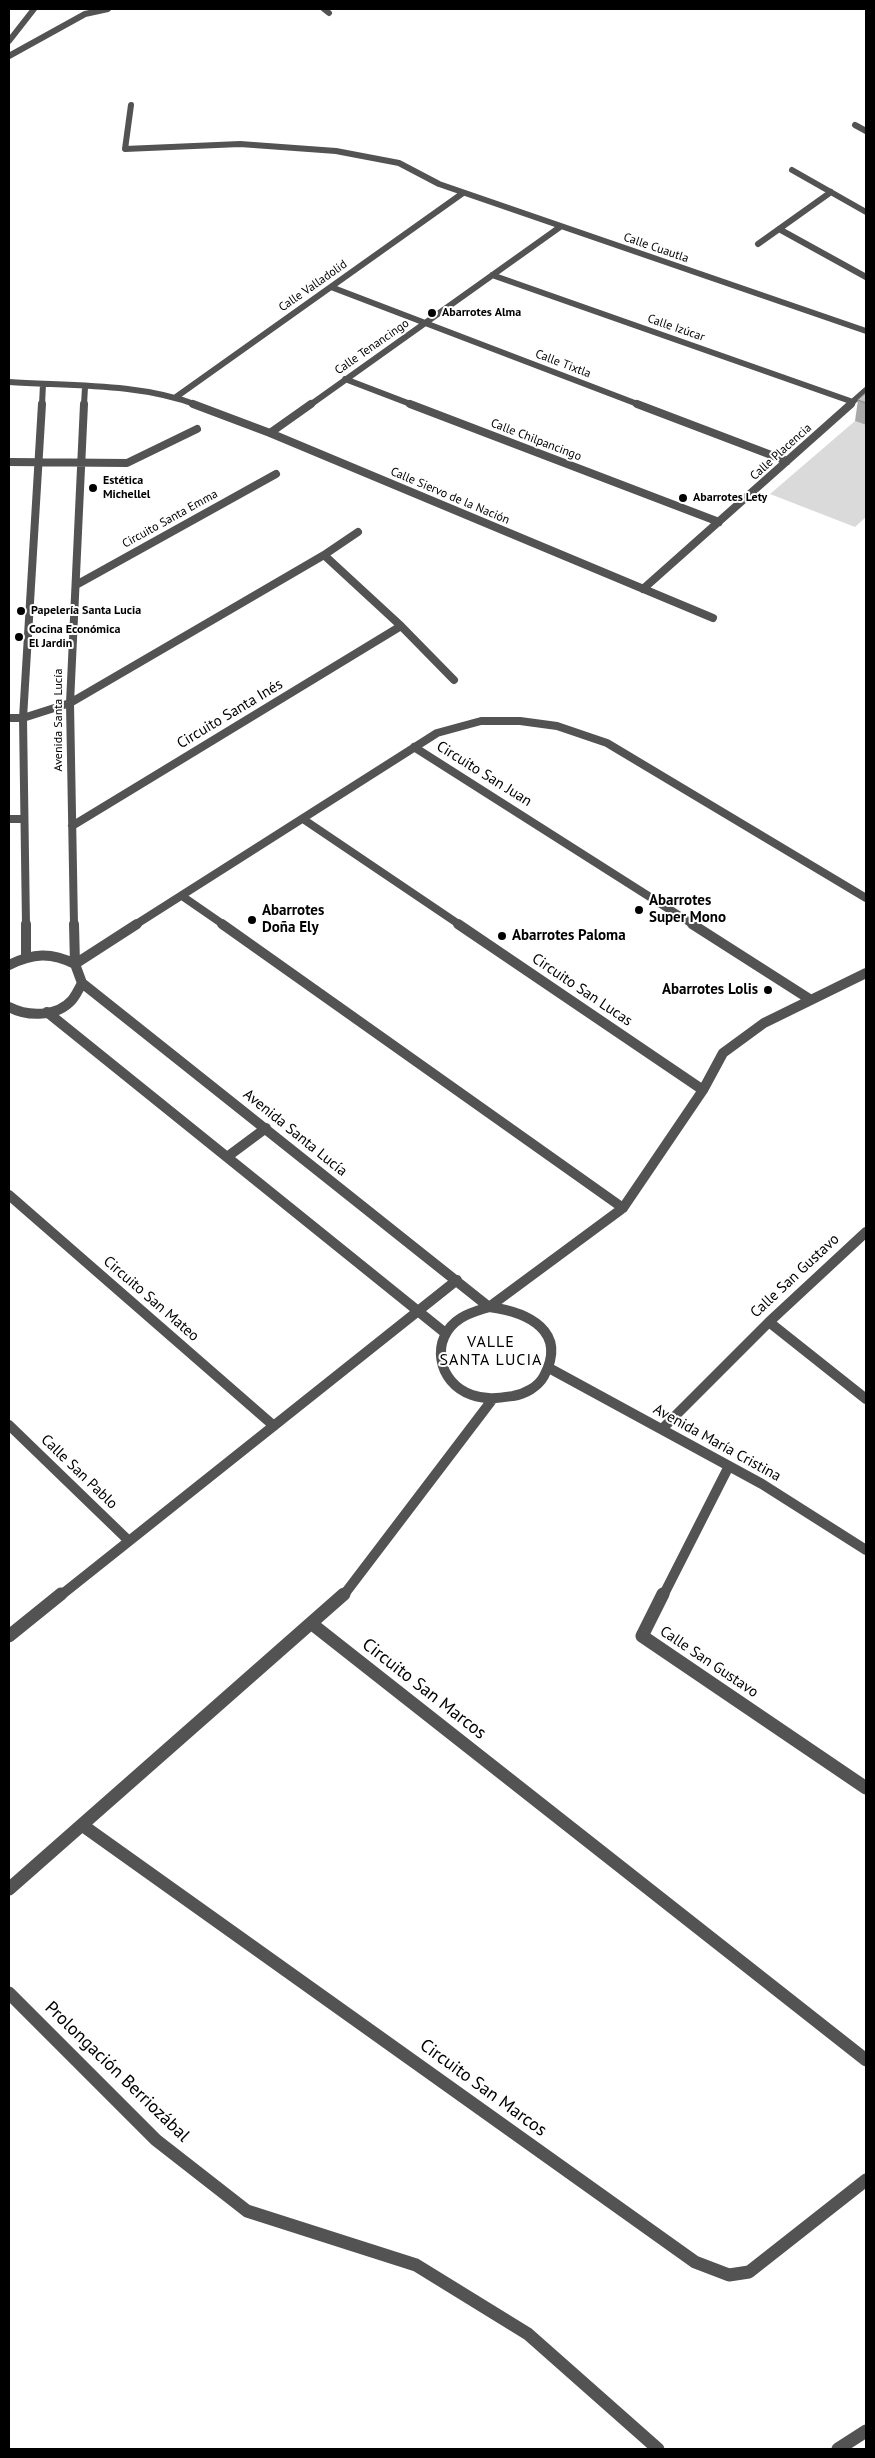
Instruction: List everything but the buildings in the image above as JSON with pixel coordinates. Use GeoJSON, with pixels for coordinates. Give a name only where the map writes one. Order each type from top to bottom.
{"type":"FeatureCollection","features":[{"type":"Feature","properties":{"kind":"street"},"geometry":{"type":"LineString","coordinates":[[9,41],[34,9]]}},
{"type":"Feature","properties":{"kind":"street"},"geometry":{"type":"LineString","coordinates":[[9,56],[85,14],[108,9]]}},
{"type":"Feature","properties":{"kind":"street"},"geometry":{"type":"LineString","coordinates":[[324,9],[329,13]]}},
{"type":"Feature","properties":{"kind":"street","name":"Calle Cuautla"},"geometry":{"type":"LineString","coordinates":[[131,105],[124,149],[240,144],[336,151],[399,163],[439,184],[463,193],[866,331]]}},
{"type":"Feature","properties":{"kind":"street"},"geometry":{"type":"LineString","coordinates":[[855,125],[866,131]]}},
{"type":"Feature","properties":{"kind":"street"},"geometry":{"type":"LineString","coordinates":[[792,170],[866,212]]}},
{"type":"Feature","properties":{"kind":"street"},"geometry":{"type":"LineString","coordinates":[[758,244],[831,192]]}},
{"type":"Feature","properties":{"kind":"street","name":"Calle Valladolid"},"geometry":{"type":"LineString","coordinates":[[176,397],[463,193]]}},
{"type":"Feature","properties":{"kind":"street","name":"Calle Tenancingo"},"geometry":{"type":"LineString","coordinates":[[270,433],[560,227]]}},
{"type":"Feature","properties":{"kind":"street"},"geometry":{"type":"LineString","coordinates":[[779,229],[866,278]]}},
{"type":"Feature","properties":{"kind":"street","name":"Calle Izúcar"},"geometry":{"type":"LineString","coordinates":[[492,275],[853,402]]}},
{"type":"Feature","properties":{"kind":"street","name":"Calle Tixtla"},"geometry":{"type":"LineString","coordinates":[[331,287],[787,462]]}},
{"type":"Feature","properties":{"kind":"street","name":"Calle Chilpancingo"},"geometry":{"type":"LineString","coordinates":[[345,379],[719,522]]}},
{"type":"Feature","properties":{"kind":"street","name":"Calle Siervo de la Nación"},"geometry":{"type":"LineString","coordinates":[[9,382],[133,390],[176,397],[270,433],[713,618]]}},
{"type":"Feature","properties":{"kind":"street"},"geometry":{"type":"LineString","coordinates":[[26,957],[22,718],[43,384]]}},
{"type":"Feature","properties":{"kind":"street","name":"Avenida Santa Lucía"},"geometry":{"type":"LineString","coordinates":[[75,964],[70,703],[85,387]]}},
{"type":"Feature","properties":{"kind":"street","name":"Calle Placencia"},"geometry":{"type":"LineString","coordinates":[[643,589],[866,390]]}},
{"type":"Feature","properties":{"kind":"street"},"geometry":{"type":"LineString","coordinates":[[9,462],[127,463],[197,429]]}},
{"type":"Feature","properties":{"kind":"street","name":"Circuito Santa Emma"},"geometry":{"type":"LineString","coordinates":[[76,585],[276,474]]}},
{"type":"Feature","properties":{"kind":"street"},"geometry":{"type":"LineString","coordinates":[[9,718],[22,718],[70,703],[324,555],[358,532]]}},
{"type":"Feature","properties":{"kind":"street"},"geometry":{"type":"LineString","coordinates":[[324,555],[401,626],[454,680]]}},
{"type":"Feature","properties":{"kind":"street","name":"Circuito Santa Inés"},"geometry":{"type":"LineString","coordinates":[[72,826],[401,626]]}},
{"type":"Feature","properties":{"kind":"street","name":"Circuito San Juan"},"geometry":{"type":"LineString","coordinates":[[811,1000],[414,747],[437,733],[481,721],[520,721],[548,725],[586,735],[607,743],[866,898]]}},
{"type":"Feature","properties":{"kind":"street"},"geometry":{"type":"LineString","coordinates":[[75,964],[414,747]]}},
{"type":"Feature","properties":{"kind":"street"},"geometry":{"type":"LineString","coordinates":[[9,819],[24,819]]}},
{"type":"Feature","properties":{"kind":"street","name":"Circuito San Lucas"},"geometry":{"type":"LineString","coordinates":[[303,819],[702,1090]]}},
{"type":"Feature","properties":{"kind":"street"},"geometry":{"type":"LineString","coordinates":[[182,896],[623,1208]]}},
{"type":"Feature","properties":{"kind":"street"},"geometry":{"type":"LineString","coordinates":[[9,965],[26,957],[43,954],[60,956],[75,964],[82,982],[71,1001],[47,1012],[23,1013],[9,1007]]}},
{"type":"Feature","properties":{"kind":"street"},"geometry":{"type":"LineString","coordinates":[[488,1307],[623,1208],[702,1090],[724,1053],[764,1023],[866,972]]}},
{"type":"Feature","properties":{"kind":"street","name":"Avenida Santa Lucía"},"geometry":{"type":"LineString","coordinates":[[82,982],[457,1280],[488,1307]]}},
{"type":"Feature","properties":{"kind":"street"},"geometry":{"type":"LineString","coordinates":[[47,1012],[444,1332]]}},
{"type":"Feature","properties":{"kind":"street"},"geometry":{"type":"LineString","coordinates":[[227,1157],[266,1128]]}},
{"type":"Feature","properties":{"kind":"street","name":"Circuito San Mateo"},"geometry":{"type":"LineString","coordinates":[[9,1195],[274,1426]]}},
{"type":"Feature","properties":{"kind":"street","name":"Calle San Gustavo"},"geometry":{"type":"LineString","coordinates":[[662,1429],[770,1322],[866,1232]]}},
{"type":"Feature","properties":{"kind":"street"},"geometry":{"type":"LineString","coordinates":[[9,1636],[457,1280]]}},
{"type":"Feature","properties":{"kind":"street"},"geometry":{"type":"LineString","coordinates":[[488,1307],[508,1308],[525,1314],[539,1325],[549,1338],[552,1353],[549,1368],[541,1381],[528,1392],[510,1398],[492,1400],[466,1392],[446,1376],[439,1362],[438,1348],[444,1332],[455,1320],[470,1311],[488,1307]]}},
{"type":"Feature","properties":{"kind":"street"},"geometry":{"type":"LineString","coordinates":[[770,1322],[866,1399]]}},
{"type":"Feature","properties":{"kind":"street","name":"Avenida María Cristina"},"geometry":{"type":"LineString","coordinates":[[549,1368],[762,1484],[866,1550]]}},
{"type":"Feature","properties":{"kind":"street"},"geometry":{"type":"LineString","coordinates":[[9,1889],[340,1600],[492,1400]]}},
{"type":"Feature","properties":{"kind":"street","name":"Calle San Pablo"},"geometry":{"type":"LineString","coordinates":[[9,1425],[129,1541]]}},
{"type":"Feature","properties":{"kind":"street","name":"Calle San Gustavo"},"geometry":{"type":"LineString","coordinates":[[729,1466],[642,1636],[866,1788]]}},
{"type":"Feature","properties":{"kind":"street","name":"Circuito San Marcos"},"geometry":{"type":"LineString","coordinates":[[312,1624],[866,2060]]}},
{"type":"Feature","properties":{"kind":"street","name":"Circuito San Marcos"},"geometry":{"type":"LineString","coordinates":[[82,1825],[695,2262],[729,2275],[749,2272],[866,2180]]}},
{"type":"Feature","properties":{"kind":"street","name":"Prolongación Berriozábal"},"geometry":{"type":"LineString","coordinates":[[9,1993],[156,2140],[247,2211],[416,2265],[528,2334],[658,2449]]}},
{"type":"Feature","properties":{"kind":"street"},"geometry":{"type":"LineString","coordinates":[[838,2449],[866,2431]]}},
{"type":"Feature","properties":{"kind":"shaded area"},"geometry":{"type":"Polygon","coordinates":[[[855,421],[866,425],[866,517],[855,527],[770,494],[855,421]]]}},
{"type":"Feature","properties":{"kind":"place","name":"Abarrotes Alma"},"geometry":{"type":"Point","coordinates":[432,313]}},
{"type":"Feature","properties":{"kind":"place","name":"Estética Michellel"},"geometry":{"type":"Point","coordinates":[93,488]}},
{"type":"Feature","properties":{"kind":"place","name":"Abarrotes Lety"},"geometry":{"type":"Point","coordinates":[683,498]}},
{"type":"Feature","properties":{"kind":"place","name":"Papelería Santa Lucia"},"geometry":{"type":"Point","coordinates":[21,611]}},
{"type":"Feature","properties":{"kind":"place","name":"Cocina Económica El Jardin"},"geometry":{"type":"Point","coordinates":[19,637]}},
{"type":"Feature","properties":{"kind":"place","name":"Abarrotes Super Mono"},"geometry":{"type":"Point","coordinates":[639,910]}},
{"type":"Feature","properties":{"kind":"place","name":"Abarrotes Doña Ely"},"geometry":{"type":"Point","coordinates":[252,920]}},
{"type":"Feature","properties":{"kind":"place","name":"Abarrotes Paloma"},"geometry":{"type":"Point","coordinates":[502,936]}},
{"type":"Feature","properties":{"kind":"place","name":"Abarrotes Lolis"},"geometry":{"type":"Point","coordinates":[768,990]}},
{"type":"Feature","properties":{"kind":"district","name":"VALLE SANTA LUCIA"},"geometry":{"type":"Point","coordinates":[491,1351]}}]}
